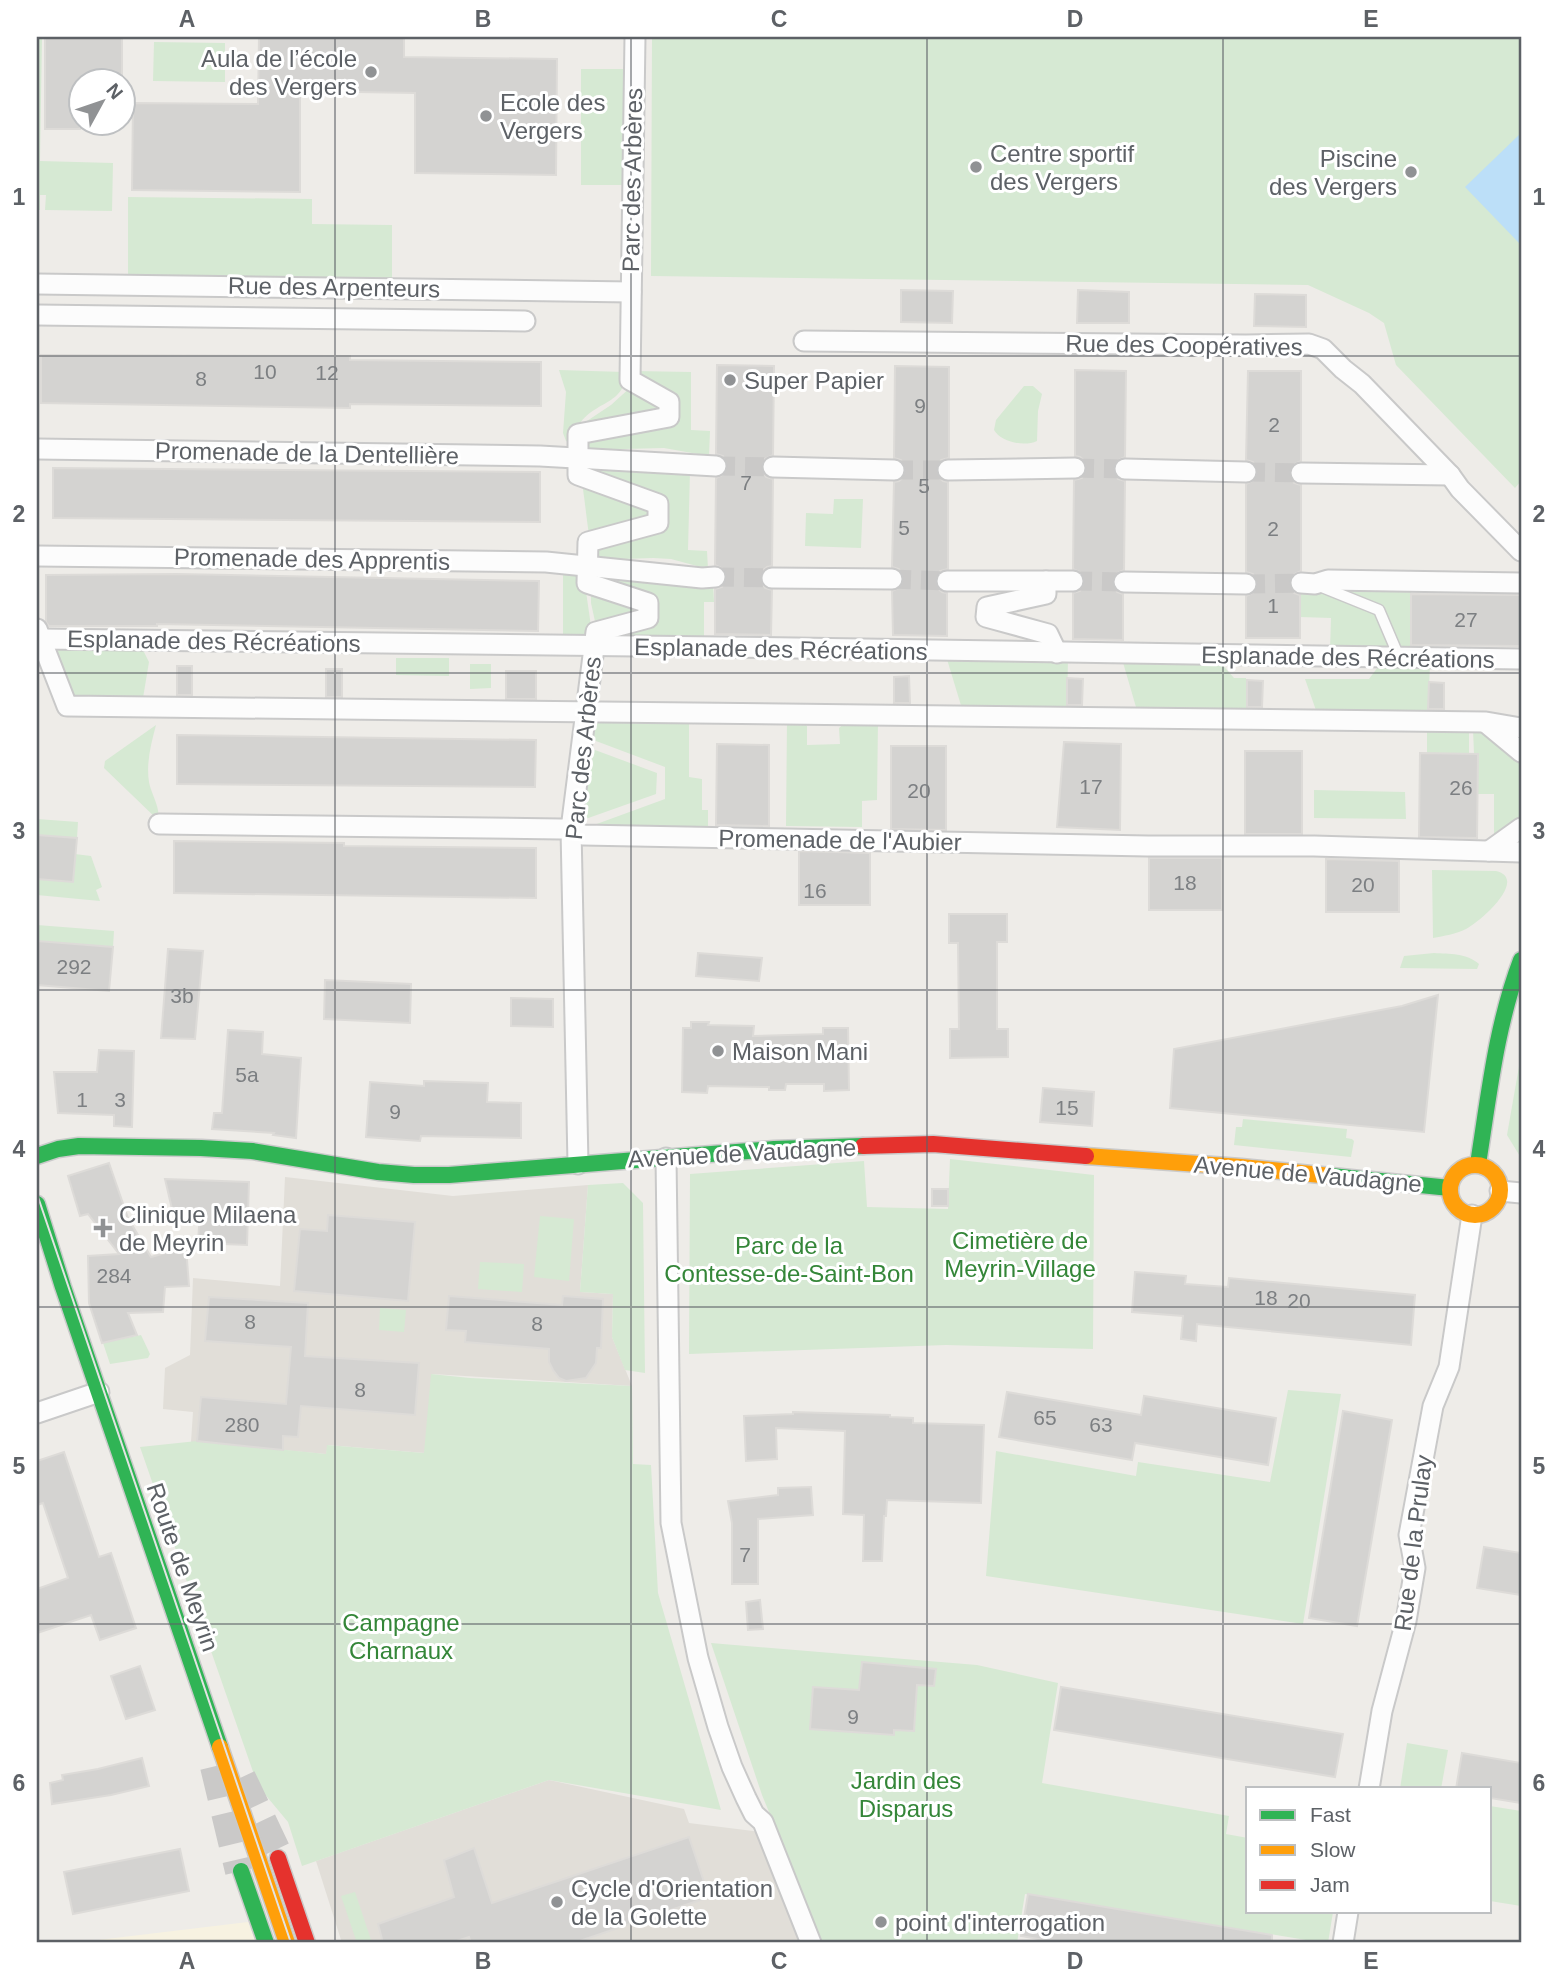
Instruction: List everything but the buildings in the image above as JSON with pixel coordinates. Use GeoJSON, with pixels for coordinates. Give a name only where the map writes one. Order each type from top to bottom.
{"type":"FeatureCollection","features":[{"type":"Feature","properties":{"kind":"street","name":"Parc des Arbères"},"geometry":{"type":"LineString","coordinates":[[578,459],[578,434],[669,417],[669,401],[630,380],[635,37]]}},
{"type":"Feature","properties":{"kind":"street","name":"Rue des Arpenteurs"},"geometry":{"type":"LineString","coordinates":[[37,284],[631,292]]}},
{"type":"Feature","properties":{"kind":"street","name":"Rue des Arpenteurs"},"geometry":{"type":"LineString","coordinates":[[37,315],[525,321]]}},
{"type":"Feature","properties":{"kind":"street","name":"Rue des Coopératives"},"geometry":{"type":"LineString","coordinates":[[804,341],[1309,344],[1323,349],[1362,384],[1521,551]]}},
{"type":"Feature","properties":{"kind":"street","name":"Promenade de la Dentellière"},"geometry":{"type":"LineString","coordinates":[[37,449],[540,456],[716,466]]}},
{"type":"Feature","properties":{"kind":"street"},"geometry":{"type":"LineString","coordinates":[[578,459],[578,475],[658,504],[658,523],[588,542],[587,567]]}},
{"type":"Feature","properties":{"kind":"street"},"geometry":{"type":"LineString","coordinates":[[773,467],[894,470]]}},
{"type":"Feature","properties":{"kind":"street"},"geometry":{"type":"LineString","coordinates":[[948,470],[1074,468]]}},
{"type":"Feature","properties":{"kind":"street"},"geometry":{"type":"LineString","coordinates":[[1125,469],[1246,472]]}},
{"type":"Feature","properties":{"kind":"street"},"geometry":{"type":"LineString","coordinates":[[1301,473],[1450,475]]}},
{"type":"Feature","properties":{"kind":"street","name":"Promenade des Apprentis"},"geometry":{"type":"LineString","coordinates":[[37,556],[533,562],[715,577]]}},
{"type":"Feature","properties":{"kind":"street","name":"Parc des Arbères"},"geometry":{"type":"LineString","coordinates":[[578,1164],[571,829],[594,646],[596,632],[648,618],[648,603],[587,583],[587,567]]}},
{"type":"Feature","properties":{"kind":"street"},"geometry":{"type":"LineString","coordinates":[[772,578],[892,579]]}},
{"type":"Feature","properties":{"kind":"street"},"geometry":{"type":"LineString","coordinates":[[947,580],[1073,581]]}},
{"type":"Feature","properties":{"kind":"street"},"geometry":{"type":"LineString","coordinates":[[1308,583],[1328,580],[1521,583]]}},
{"type":"Feature","properties":{"kind":"street"},"geometry":{"type":"LineString","coordinates":[[1046,581],[1046,594],[987,607],[986,617],[1048,634],[1057,653]]}},
{"type":"Feature","properties":{"kind":"street"},"geometry":{"type":"LineString","coordinates":[[1124,582],[1247,584]]}},
{"type":"Feature","properties":{"kind":"street"},"geometry":{"type":"LineString","coordinates":[[38,634],[67,706],[1486,722],[1521,728]]}},
{"type":"Feature","properties":{"kind":"street","name":"Esplanade des Récréations"},"geometry":{"type":"LineString","coordinates":[[38,634],[594,646],[1521,659]]}},
{"type":"Feature","properties":{"kind":"street"},"geometry":{"type":"LineString","coordinates":[[1486,722],[1521,752]]}},
{"type":"Feature","properties":{"kind":"street","name":"Promenade de l'Aubier"},"geometry":{"type":"LineString","coordinates":[[159,824],[571,829],[583,835],[1148,846],[1314,846],[1521,852]]}},
{"type":"Feature","properties":{"kind":"street"},"geometry":{"type":"LineString","coordinates":[[1489,851],[1521,828]]}},
{"type":"Feature","properties":{"kind":"street"},"geometry":{"type":"LineString","coordinates":[[1478,1164],[1502,1018],[1521,960]]}},
{"type":"Feature","properties":{"kind":"street","name":"Avenue de Vaudagne"},"geometry":{"type":"LineString","coordinates":[[37,1156],[79,1146],[201,1148],[252,1151],[414,1175],[478,1173],[804,1147],[933,1144],[1241,1167],[1450,1188]]}},
{"type":"Feature","properties":{"kind":"street"},"geometry":{"type":"LineString","coordinates":[[666,1158],[671,1524],[698,1658],[732,1767],[754,1814],[763,1822],[811,1943]]}},
{"type":"Feature","properties":{"kind":"street"},"geometry":{"type":"LineString","coordinates":[[1478,1164],[1495,1173],[1500,1191],[1499,1198],[1491,1209],[1472,1215],[1458,1209],[1453,1203],[1450,1188],[1456,1172],[1466,1166],[1478,1164]]}},
{"type":"Feature","properties":{"kind":"street"},"geometry":{"type":"LineString","coordinates":[[1500,1191],[1521,1194]]}},
{"type":"Feature","properties":{"kind":"street","name":"Route de Meyrin"},"geometry":{"type":"LineString","coordinates":[[37,1204],[42,1226],[287,1943]]}},
{"type":"Feature","properties":{"kind":"street","name":"Rue de la Prulay"},"geometry":{"type":"LineString","coordinates":[[1369,1787],[1382,1711],[1406,1621],[1415,1568],[1409,1535],[1433,1406],[1449,1367],[1472,1215]]}},
{"type":"Feature","properties":{"kind":"street"},"geometry":{"type":"LineString","coordinates":[[37,1413],[99,1392]]}},
{"type":"Feature","properties":{"kind":"street"},"geometry":{"type":"LineString","coordinates":[[278,1858],[307,1943]]}},
{"type":"Feature","properties":{"kind":"street"},"geometry":{"type":"LineString","coordinates":[[241,1871],[265,1943]]}},
{"type":"Feature","properties":{"kind":"street"},"geometry":{"type":"LineString","coordinates":[[1343,1943],[1348,1913]]}},
{"type":"Feature","properties":{"kind":"lane"},"geometry":{"type":"LineString","coordinates":[[1308,583],[1379,610],[1399,658]]}},
{"type":"Feature","properties":{"kind":"shaded area"},"geometry":{"type":"Polygon","coordinates":[[[285,1177],[453,1196],[588,1185],[580,1292],[613,1294],[612,1337],[632,1386],[432,1374],[425,1453],[328,1445],[326,1454],[191,1442],[193,1412],[163,1409],[165,1368],[190,1355],[193,1278],[280,1286],[285,1177]]]}},
{"type":"Feature","properties":{"kind":"shaded area","name":"Cycle d'Orientation de la Golette"},"geometry":{"type":"Polygon","coordinates":[[[549,1780],[684,1809],[689,1823],[761,1832],[800,1943],[342,1943],[316,1861],[549,1780]]]}},
{"type":"Feature","properties":{"kind":"shaded area"},"geometry":{"type":"Polygon","coordinates":[[[248,1922],[256,1943],[73,1943],[248,1922]]]}},
{"type":"Feature","properties":{"kind":"green space"},"geometry":{"type":"Polygon","coordinates":[[[37,37],[42,37],[40,161],[113,163],[112,211],[45,210],[46,195],[40,195],[40,210],[37,210],[37,37]]]}},
{"type":"Feature","properties":{"kind":"green space","name":"Centre sportif des Vergers"},"geometry":{"type":"Polygon","coordinates":[[[652,37],[1521,37],[1521,481],[1515,488],[1396,365],[1384,323],[1369,313],[1308,285],[651,276],[652,37]]]}},
{"type":"Feature","properties":{"kind":"green space"},"geometry":{"type":"Polygon","coordinates":[[[154,42],[225,43],[225,82],[153,81],[154,42]]]}},
{"type":"Feature","properties":{"kind":"green space"},"geometry":{"type":"Polygon","coordinates":[[[581,69],[627,69],[627,185],[581,185],[581,69]]]}},
{"type":"Feature","properties":{"kind":"green space"},"geometry":{"type":"Polygon","coordinates":[[[128,197],[312,199],[312,224],[392,225],[392,282],[128,280],[128,197]]]}},
{"type":"Feature","properties":{"kind":"green space"},"geometry":{"type":"Polygon","coordinates":[[[559,370],[624,372],[624,384],[620,392],[582,421],[576,431],[574,444],[566,441],[563,433],[566,392],[559,370]]]}},
{"type":"Feature","properties":{"kind":"green space"},"geometry":{"type":"Polygon","coordinates":[[[634,371],[691,372],[691,430],[710,431],[709,456],[664,448],[583,450],[583,438],[673,421],[634,371]]]}},
{"type":"Feature","properties":{"kind":"green space"},"geometry":{"type":"Polygon","coordinates":[[[632,386],[664,404],[664,413],[581,428],[587,421],[611,405],[632,386]]]}},
{"type":"Feature","properties":{"kind":"green space"},"geometry":{"type":"Polygon","coordinates":[[[1024,386],[1033,386],[1042,394],[1038,411],[1037,441],[1026,444],[1002,438],[994,430],[996,420],[1024,386]]]}},
{"type":"Feature","properties":{"kind":"green space"},"geometry":{"type":"Polygon","coordinates":[[[583,464],[690,471],[688,550],[707,551],[708,569],[671,559],[592,560],[592,545],[661,527],[663,501],[583,473],[583,464]]]}},
{"type":"Feature","properties":{"kind":"green space"},"geometry":{"type":"Polygon","coordinates":[[[582,481],[653,507],[653,520],[589,536],[582,481]]]}},
{"type":"Feature","properties":{"kind":"green space"},"geometry":{"type":"Polygon","coordinates":[[[834,499],[863,499],[861,548],[805,546],[806,513],[833,514],[834,499]]]}},
{"type":"Feature","properties":{"kind":"green space"},"geometry":{"type":"Polygon","coordinates":[[[563,569],[583,571],[591,626],[589,641],[563,641],[563,569]]]}},
{"type":"Feature","properties":{"kind":"green space"},"geometry":{"type":"Polygon","coordinates":[[[593,572],[713,582],[714,602],[704,602],[704,637],[673,636],[673,642],[600,641],[651,624],[652,600],[592,581],[593,572]]]}},
{"type":"Feature","properties":{"kind":"green space"},"geometry":{"type":"Polygon","coordinates":[[[1331,585],[1411,585],[1410,652],[1330,651],[1331,618],[1300,617],[1300,593],[1330,594],[1331,585]]]}},
{"type":"Feature","properties":{"kind":"green space"},"geometry":{"type":"Polygon","coordinates":[[[591,590],[643,607],[643,616],[596,626],[591,590]]]}},
{"type":"Feature","properties":{"kind":"green space"},"geometry":{"type":"Polygon","coordinates":[[[62,645],[141,646],[149,662],[143,698],[76,699],[67,692],[53,657],[62,645]]]}},
{"type":"Feature","properties":{"kind":"green space"},"geometry":{"type":"Polygon","coordinates":[[[946,656],[1068,659],[1067,708],[963,712],[946,656]]]}},
{"type":"Feature","properties":{"kind":"green space"},"geometry":{"type":"Polygon","coordinates":[[[396,658],[449,658],[449,676],[396,675],[396,658]]]}},
{"type":"Feature","properties":{"kind":"green space"},"geometry":{"type":"Polygon","coordinates":[[[1122,659],[1218,660],[1234,678],[1246,678],[1247,716],[1138,714],[1122,659]]]}},
{"type":"Feature","properties":{"kind":"green space"},"geometry":{"type":"Polygon","coordinates":[[[1381,663],[1430,663],[1428,713],[1318,716],[1305,679],[1369,679],[1381,663]]]}},
{"type":"Feature","properties":{"kind":"green space"},"geometry":{"type":"Polygon","coordinates":[[[470,664],[491,664],[491,688],[470,689],[470,664]]]}},
{"type":"Feature","properties":{"kind":"green space"},"geometry":{"type":"Polygon","coordinates":[[[590,717],[686,719],[689,724],[689,777],[702,779],[702,810],[708,810],[708,835],[583,829],[665,799],[665,767],[588,738],[590,717]]]}},
{"type":"Feature","properties":{"kind":"green space"},"geometry":{"type":"Polygon","coordinates":[[[787,720],[799,720],[807,726],[807,745],[840,744],[839,728],[848,721],[878,721],[877,800],[862,801],[862,827],[786,826],[787,720]]]}},
{"type":"Feature","properties":{"kind":"green space"},"geometry":{"type":"Polygon","coordinates":[[[156,725],[149,754],[148,775],[158,820],[104,768],[105,761],[156,725]]]}},
{"type":"Feature","properties":{"kind":"green space"},"geometry":{"type":"Polygon","coordinates":[[[1427,728],[1469,729],[1469,754],[1427,754],[1427,728]]]}},
{"type":"Feature","properties":{"kind":"green space"},"geometry":{"type":"Polygon","coordinates":[[[1473,729],[1521,733],[1521,846],[1494,841],[1494,794],[1478,794],[1478,754],[1474,754],[1473,729]]]}},
{"type":"Feature","properties":{"kind":"green space"},"geometry":{"type":"Polygon","coordinates":[[[587,747],[657,773],[656,794],[577,822],[587,747]]]}},
{"type":"Feature","properties":{"kind":"green space"},"geometry":{"type":"Polygon","coordinates":[[[1314,790],[1405,792],[1406,819],[1314,818],[1314,790]]]}},
{"type":"Feature","properties":{"kind":"green space"},"geometry":{"type":"Polygon","coordinates":[[[37,819],[78,822],[77,838],[37,835],[37,819]]]}},
{"type":"Feature","properties":{"kind":"green space"},"geometry":{"type":"Polygon","coordinates":[[[75,854],[91,856],[102,887],[96,890],[100,901],[37,895],[37,879],[72,882],[75,854]]]}},
{"type":"Feature","properties":{"kind":"green space"},"geometry":{"type":"Polygon","coordinates":[[[1432,870],[1496,871],[1505,876],[1505,891],[1473,925],[1433,938],[1432,870]]]}},
{"type":"Feature","properties":{"kind":"green space"},"geometry":{"type":"Polygon","coordinates":[[[37,925],[114,931],[113,947],[37,941],[37,925]]]}},
{"type":"Feature","properties":{"kind":"green space"},"geometry":{"type":"Polygon","coordinates":[[[1434,953],[1463,956],[1479,964],[1477,969],[1400,968],[1404,956],[1434,953]]]}},
{"type":"Feature","properties":{"kind":"green space"},"geometry":{"type":"Polygon","coordinates":[[[1521,1055],[1521,1158],[1507,1135],[1521,1055]]]}},
{"type":"Feature","properties":{"kind":"green space"},"geometry":{"type":"Polygon","coordinates":[[[1243,1119],[1347,1129],[1346,1138],[1354,1141],[1351,1157],[1234,1145],[1236,1127],[1242,1127],[1243,1119]]]}},
{"type":"Feature","properties":{"kind":"green space","name":"Parc de la Contesse-de-Saint-Bon"},"geometry":{"type":"Polygon","coordinates":[[[950,1159],[1094,1175],[1093,1349],[946,1345],[689,1354],[690,1174],[864,1161],[867,1207],[948,1209],[950,1159]]]}},
{"type":"Feature","properties":{"kind":"green space"},"geometry":{"type":"Polygon","coordinates":[[[623,1183],[643,1203],[645,1373],[625,1370],[612,1337],[613,1294],[580,1292],[588,1185],[623,1183]]]}},
{"type":"Feature","properties":{"kind":"green space"},"geometry":{"type":"Polygon","coordinates":[[[540,1216],[574,1219],[569,1281],[534,1277],[540,1216]]]}},
{"type":"Feature","properties":{"kind":"green space"},"geometry":{"type":"Polygon","coordinates":[[[480,1262],[524,1264],[522,1292],[478,1289],[480,1262]]]}},
{"type":"Feature","properties":{"kind":"green space"},"geometry":{"type":"Polygon","coordinates":[[[380,1308],[406,1310],[404,1332],[379,1330],[380,1308]]]}},
{"type":"Feature","properties":{"kind":"green space"},"geometry":{"type":"Polygon","coordinates":[[[141,1335],[150,1354],[148,1358],[110,1364],[103,1343],[141,1335]]]}},
{"type":"Feature","properties":{"kind":"green space","name":"Campagne Charnaux"},"geometry":{"type":"Polygon","coordinates":[[[431,1374],[632,1386],[633,1464],[651,1465],[658,1593],[721,1810],[549,1780],[302,1866],[288,1822],[258,1786],[140,1447],[197,1441],[326,1454],[327,1445],[424,1453],[431,1374]]]}},
{"type":"Feature","properties":{"kind":"green space"},"geometry":{"type":"Polygon","coordinates":[[[1288,1390],[1341,1394],[1303,1624],[986,1576],[996,1451],[1136,1476],[1138,1462],[1270,1482],[1288,1390]]]}},
{"type":"Feature","properties":{"kind":"green space","name":"Jardin des Disparus"},"geometry":{"type":"Polygon","coordinates":[[[711,1643],[977,1665],[1058,1683],[1042,1783],[1229,1816],[1226,1834],[1246,1838],[1246,1913],[1333,1913],[1328,1943],[1306,1943],[1306,1940],[1025,1894],[1017,1943],[823,1943],[762,1795],[711,1643]]]}},
{"type":"Feature","properties":{"kind":"green space"},"geometry":{"type":"Polygon","coordinates":[[[1407,1743],[1448,1750],[1441,1787],[1400,1787],[1407,1743]]]}},
{"type":"Feature","properties":{"kind":"green space"},"geometry":{"type":"Polygon","coordinates":[[[1492,1806],[1521,1811],[1521,1906],[1492,1901],[1492,1806]]]}},
{"type":"Feature","properties":{"kind":"green space"},"geometry":{"type":"Polygon","coordinates":[[[355,1892],[372,1943],[357,1943],[341,1896],[355,1892]]]}},
{"type":"Feature","properties":{"kind":"water","name":"Piscine des Vergers"},"geometry":{"type":"Polygon","coordinates":[[[1521,133],[1521,240],[1519,243],[1465,187],[1521,133]]]}},
{"type":"Feature","properties":{"kind":"tunnel"},"geometry":{"type":"LineString","coordinates":[[716,466],[773,467]]}},
{"type":"Feature","properties":{"kind":"tunnel"},"geometry":{"type":"LineString","coordinates":[[1075,468],[1125,469]]}},
{"type":"Feature","properties":{"kind":"tunnel"},"geometry":{"type":"LineString","coordinates":[[894,470],[948,470]]}},
{"type":"Feature","properties":{"kind":"tunnel"},"geometry":{"type":"LineString","coordinates":[[1246,472],[1301,473]]}},
{"type":"Feature","properties":{"kind":"tunnel"},"geometry":{"type":"LineString","coordinates":[[715,577],[772,578]]}},
{"type":"Feature","properties":{"kind":"tunnel"},"geometry":{"type":"LineString","coordinates":[[892,579],[947,581]]}},
{"type":"Feature","properties":{"kind":"tunnel"},"geometry":{"type":"LineString","coordinates":[[1073,581],[1124,582]]}},
{"type":"Feature","properties":{"kind":"tunnel"},"geometry":{"type":"LineString","coordinates":[[1246,584],[1301,583]]}},
{"type":"Feature","properties":{"kind":"tunnel"},"geometry":{"type":"LineString","coordinates":[[216,1766],[241,1871]]}},
{"type":"Feature","properties":{"kind":"tunnel"},"geometry":{"type":"LineString","coordinates":[[240,1778],[278,1858]]}},
{"type":"Feature","properties":{"kind":"tram line"},"geometry":{"type":"LineString","coordinates":[[37,1194],[291,1943]]}},
{"type":"Feature","properties":{"kind":"traffic: fast"},"geometry":{"type":"LineString","coordinates":[[1478,1164],[1499,1035],[1521,960]]}},
{"type":"Feature","properties":{"kind":"traffic: fast"},"geometry":{"type":"LineString","coordinates":[[37,1156],[79,1146],[201,1148],[252,1151],[378,1172],[449,1175],[774,1149],[863,1146]]}},
{"type":"Feature","properties":{"kind":"traffic: fast"},"geometry":{"type":"LineString","coordinates":[[1331,1176],[1450,1188]]}},
{"type":"Feature","properties":{"kind":"traffic: fast"},"geometry":{"type":"LineString","coordinates":[[37,1204],[220,1747]]}},
{"type":"Feature","properties":{"kind":"traffic: fast"},"geometry":{"type":"LineString","coordinates":[[241,1871],[266,1943]]}},
{"type":"Feature","properties":{"kind":"traffic: slow"},"geometry":{"type":"LineString","coordinates":[[1086,1156],[1331,1176]]}},
{"type":"Feature","properties":{"kind":"traffic: slow"},"geometry":{"type":"LineString","coordinates":[[1475,1165],[1493,1172],[1500,1190],[1493,1208],[1475,1215],[1457,1208],[1450,1190],[1457,1172],[1475,1165]]}},
{"type":"Feature","properties":{"kind":"traffic: slow"},"geometry":{"type":"LineString","coordinates":[[220,1747],[287,1943]]}},
{"type":"Feature","properties":{"kind":"traffic: jam"},"geometry":{"type":"LineString","coordinates":[[863,1146],[933,1144],[1086,1156]]}},
{"type":"Feature","properties":{"kind":"traffic: jam"},"geometry":{"type":"LineString","coordinates":[[278,1858],[307,1943]]}},
{"type":"Feature","properties":{"kind":"place","name":"Aula de l’école des Vergers"},"geometry":{"type":"Point","coordinates":[371,72]}},
{"type":"Feature","properties":{"kind":"place","name":"Ecole des Vergers"},"geometry":{"type":"Point","coordinates":[486,116]}},
{"type":"Feature","properties":{"kind":"place","name":"Centre sportif des Vergers"},"geometry":{"type":"Point","coordinates":[976,167]}},
{"type":"Feature","properties":{"kind":"place","name":"Piscine des Vergers"},"geometry":{"type":"Point","coordinates":[1411,172]}},
{"type":"Feature","properties":{"kind":"place","name":"Super Papier"},"geometry":{"type":"Point","coordinates":[730,380]}},
{"type":"Feature","properties":{"kind":"place","name":"Maison Mani"},"geometry":{"type":"Point","coordinates":[718,1051]}},
{"type":"Feature","properties":{"kind":"place","name":"Clinique Milaena de Meyrin"},"geometry":{"type":"Point","coordinates":[103,1228]}},
{"type":"Feature","properties":{"kind":"place","name":"Cycle d'Orientation de la Golette"},"geometry":{"type":"Point","coordinates":[557,1902]}},
{"type":"Feature","properties":{"kind":"place","name":"point d'interrogation"},"geometry":{"type":"Point","coordinates":[881,1922]}},
{"type":"Feature","properties":{"kind":"park label","name":"Cimetière de Meyrin-Village"},"geometry":{"type":"Point","coordinates":[1020,1254]}}]}
